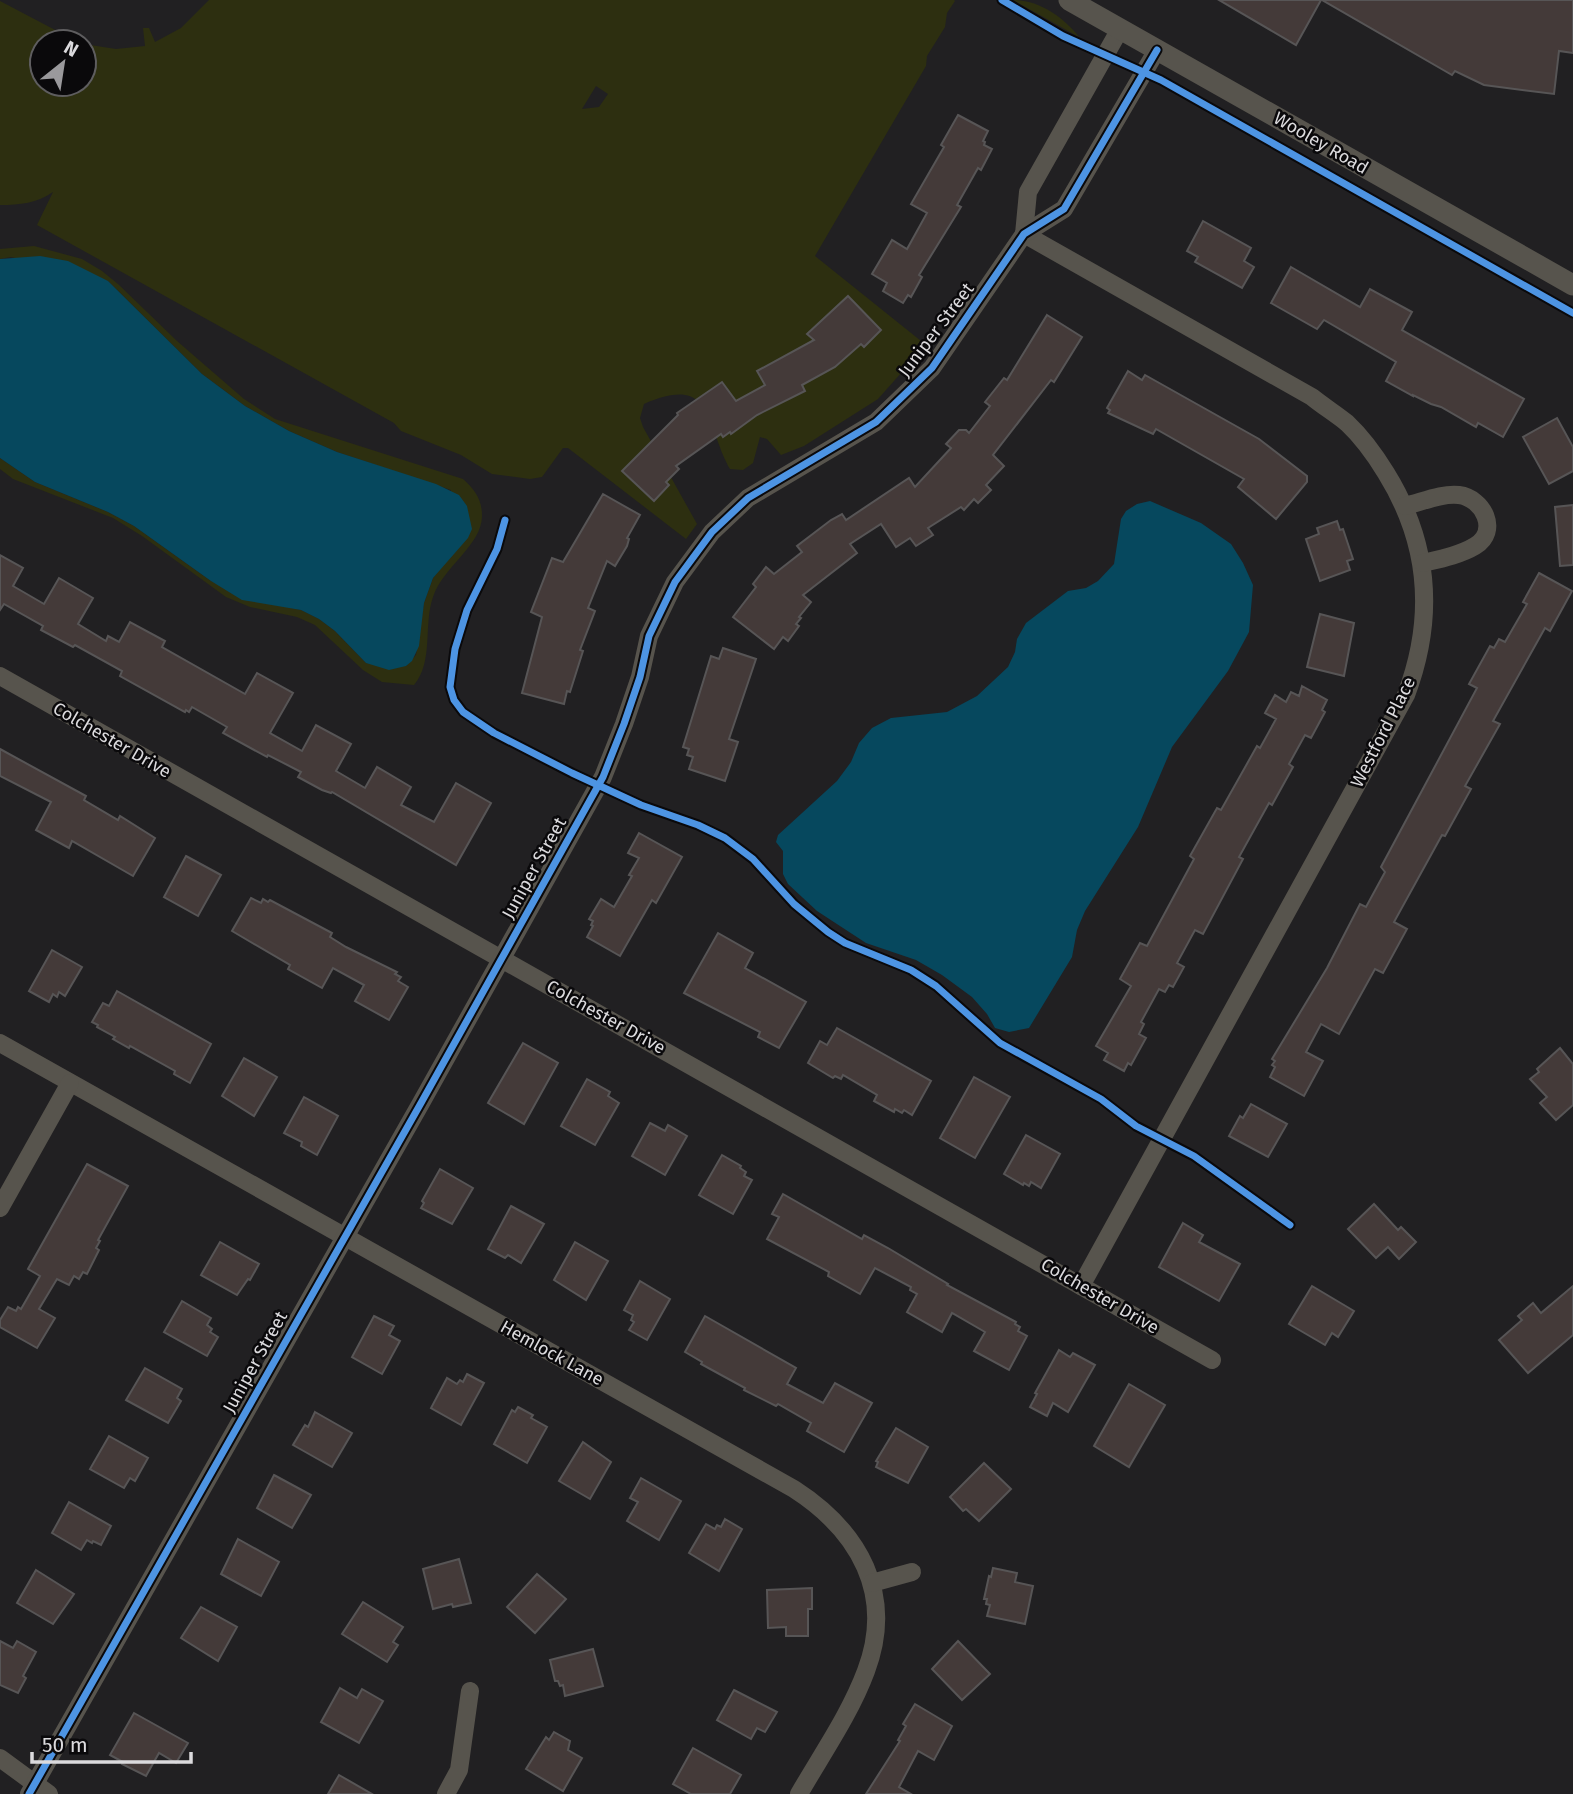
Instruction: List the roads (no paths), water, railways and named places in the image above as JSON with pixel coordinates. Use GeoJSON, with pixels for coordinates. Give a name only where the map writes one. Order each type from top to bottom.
{"type":"FeatureCollection","features":[{"type":"Feature","properties":{"kind":"street","name":"Wooley Road"},"geometry":{"type":"LineString","coordinates":[[1069,0],[1573,285]]}},
{"type":"Feature","properties":{"kind":"street","name":"Juniper Street"},"geometry":{"type":"LineString","coordinates":[[1024,234],[1028,192],[1120,29]]}},
{"type":"Feature","properties":{"kind":"street","name":"Juniper Street"},"geometry":{"type":"LineString","coordinates":[[38,1790],[344,1237],[603,777],[640,677],[649,636],[675,582],[712,532],[748,498],[876,422],[911,390],[944,351],[1024,234],[1064,209],[1157,50]]}},
{"type":"Feature","properties":{"kind":"street","name":"Westford Place"},"geometry":{"type":"LineString","coordinates":[[1024,234],[1312,397],[1346,423],[1372,450],[1405,506],[1423,563],[1425,589],[1423,632],[1415,670],[1406,695],[1082,1286]]}},
{"type":"Feature","properties":{"kind":"street"},"geometry":{"type":"LineString","coordinates":[[1405,506],[1456,495],[1470,498],[1483,509],[1488,521],[1485,534],[1476,545],[1446,558],[1423,563]]}},
{"type":"Feature","properties":{"kind":"street","name":"Colchester Drive"},"geometry":{"type":"LineString","coordinates":[[0,676],[1212,1360]]}},
{"type":"Feature","properties":{"kind":"street","name":"Hemlock Lane"},"geometry":{"type":"LineString","coordinates":[[0,1043],[807,1497],[826,1511],[849,1537],[872,1583],[876,1609],[875,1634],[866,1673],[799,1794]]}},
{"type":"Feature","properties":{"kind":"street"},"geometry":{"type":"LineString","coordinates":[[0,1208],[70,1083]]}},
{"type":"Feature","properties":{"kind":"street"},"geometry":{"type":"LineString","coordinates":[[872,1583],[912,1572]]}},
{"type":"Feature","properties":{"kind":"street"},"geometry":{"type":"LineString","coordinates":[[446,1794],[459,1770],[470,1691]]}},
{"type":"Feature","properties":{"kind":"street"},"geometry":{"type":"LineString","coordinates":[[0,1758],[38,1790]]}},
{"type":"Feature","properties":{"kind":"water"},"geometry":{"type":"Polygon","coordinates":[[[40,256],[68,261],[108,281],[202,374],[245,406],[289,431],[337,452],[436,484],[459,495],[467,506],[472,529],[468,538],[433,578],[424,603],[419,646],[412,661],[406,666],[389,670],[366,663],[335,631],[319,619],[301,610],[242,600],[134,526],[108,512],[35,482],[0,458],[0,259],[40,256]]]}},
{"type":"Feature","properties":{"kind":"water"},"geometry":{"type":"Polygon","coordinates":[[[1150,501],[1201,523],[1231,544],[1253,585],[1249,632],[1228,671],[1172,747],[1138,827],[1085,911],[1077,930],[1072,957],[1029,1028],[1009,1032],[995,1028],[972,997],[942,975],[916,960],[866,943],[817,911],[788,884],[783,874],[783,851],[776,842],[778,835],[837,781],[851,762],[859,743],[872,728],[891,718],[947,712],[977,696],[1008,667],[1017,639],[1026,623],[1068,591],[1086,588],[1098,581],[1114,564],[1121,519],[1126,511],[1137,504],[1150,501]]]}}]}
